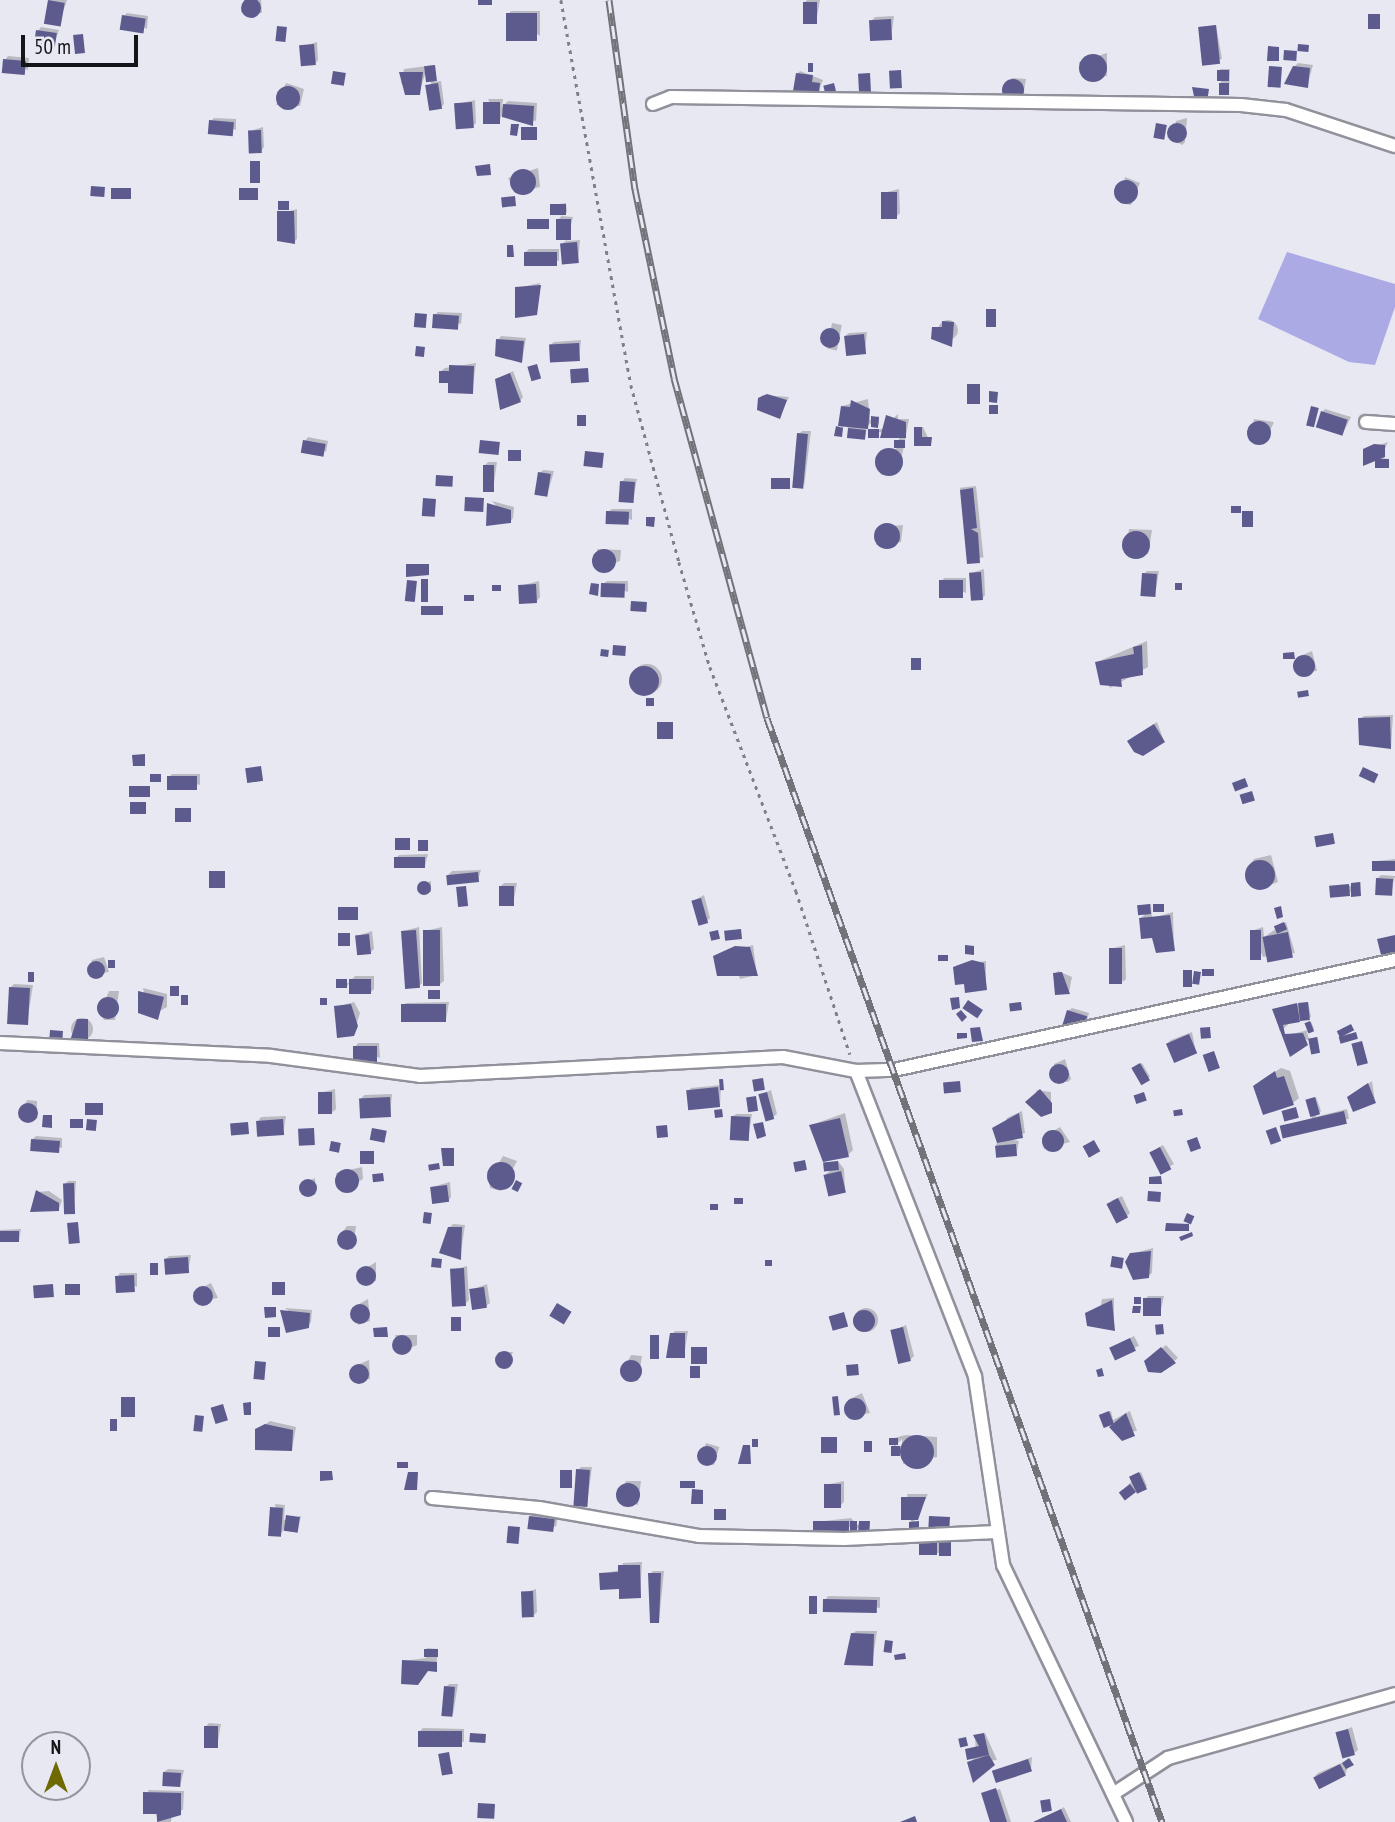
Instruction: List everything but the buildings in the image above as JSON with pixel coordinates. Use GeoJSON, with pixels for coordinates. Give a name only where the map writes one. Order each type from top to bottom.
{"type":"FeatureCollection","features":[{"type":"Feature","properties":{"kind":"street"},"geometry":{"type":"LineString","coordinates":[[653,104],[671,97],[1241,105],[1286,110],[1395,146]]}},
{"type":"Feature","properties":{"kind":"street"},"geometry":{"type":"LineString","coordinates":[[1366,422],[1395,424]]}},
{"type":"Feature","properties":{"kind":"street"},"geometry":{"type":"LineString","coordinates":[[0,1043],[271,1056],[420,1076],[783,1058],[856,1071],[1010,1048],[1274,982],[1395,960]]}},
{"type":"Feature","properties":{"kind":"street"},"geometry":{"type":"LineString","coordinates":[[856,1071],[975,1377],[986,1420],[997,1532],[1011,1587],[1043,1639],[1113,1794],[1122,1821]]}},
{"type":"Feature","properties":{"kind":"street"},"geometry":{"type":"LineString","coordinates":[[432,1498],[699,1536],[844,1539],[997,1532]]}},
{"type":"Feature","properties":{"kind":"street"},"geometry":{"type":"LineString","coordinates":[[1113,1794],[1168,1758],[1395,1694]]}},
{"type":"Feature","properties":{"kind":"path"},"geometry":{"type":"LineString","coordinates":[[561,0],[631,385],[675,550],[710,667],[796,891],[856,1071]]}},
{"type":"Feature","properties":{"kind":"shaded area"},"geometry":{"type":"Polygon","coordinates":[[[1287,252],[1395,284],[1395,307],[1375,365],[1349,362],[1258,319],[1287,252]]]}},
{"type":"Feature","properties":{"kind":"railway"},"geometry":{"type":"LineString","coordinates":[[609,0],[635,189],[674,378],[767,718],[1162,1822]]}}]}
